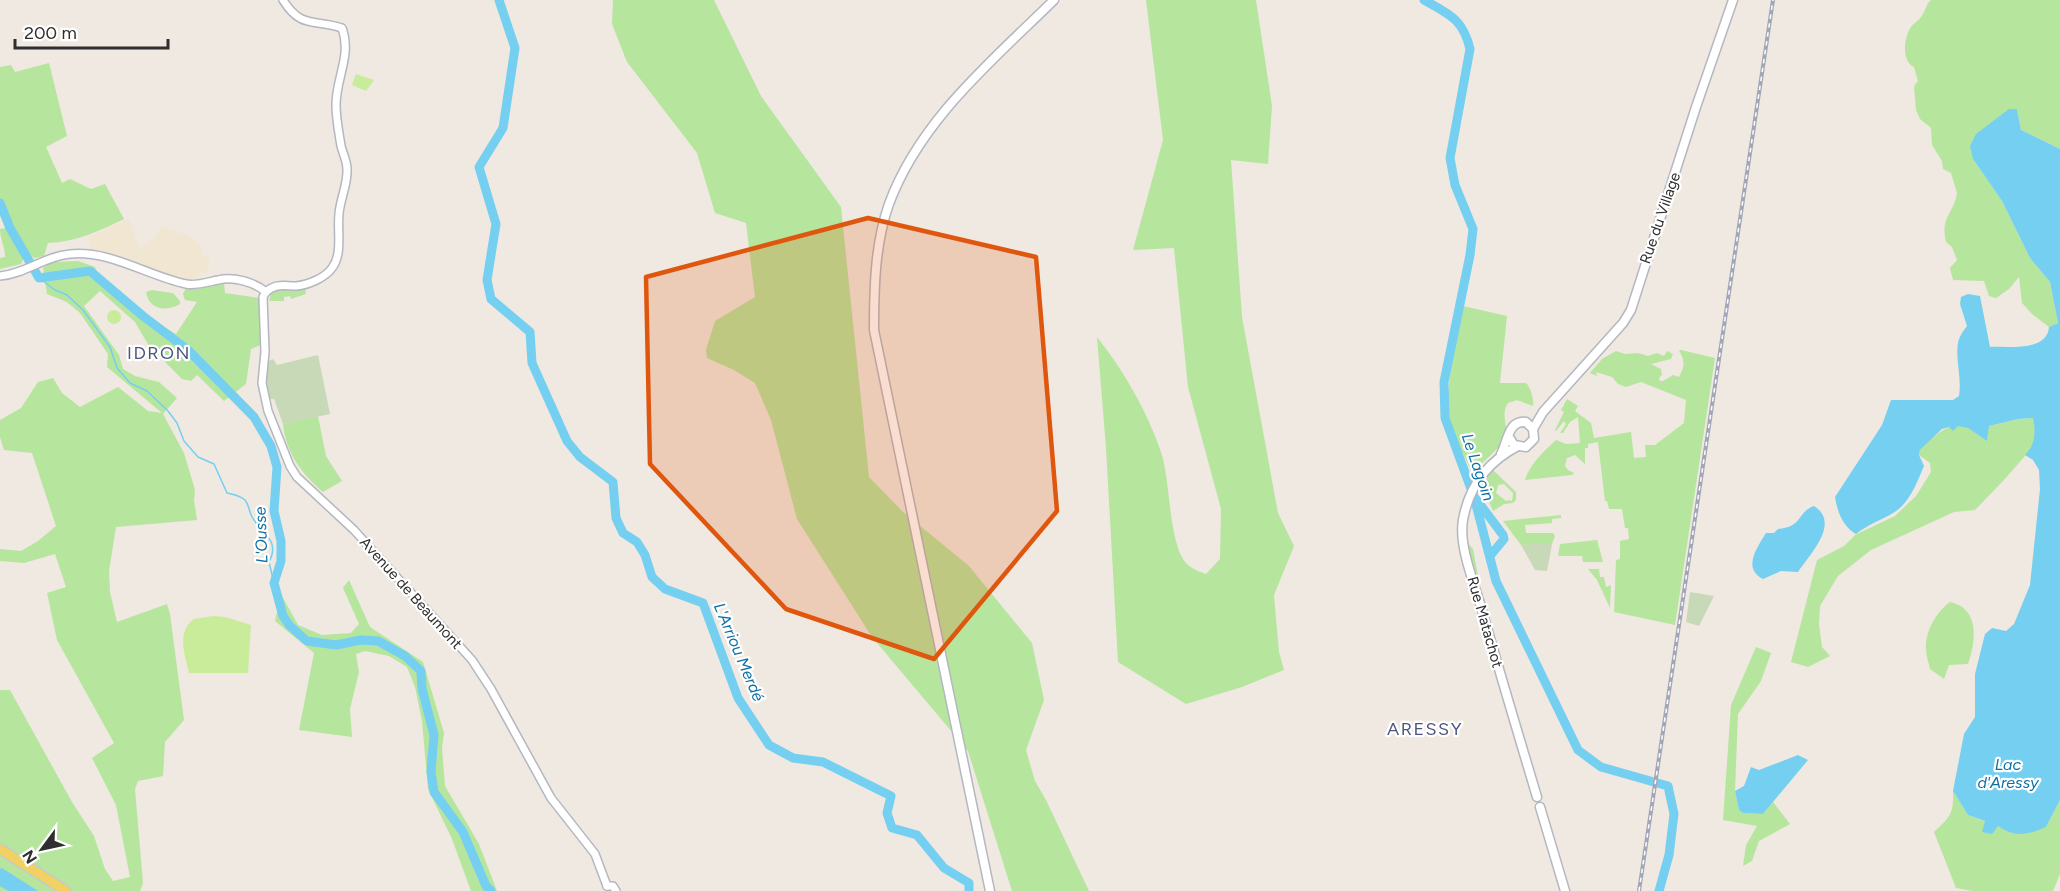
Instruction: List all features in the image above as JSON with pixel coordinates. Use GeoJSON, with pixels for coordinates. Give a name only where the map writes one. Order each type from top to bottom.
{"type":"FeatureCollection","features":[{"type":"Feature","properties":{"kind":"main road"},"geometry":{"type":"LineString","coordinates":[[990,891],[972,805],[970,779],[883,356],[874,302],[880,240],[889,206],[901,176],[921,141],[971,82],[1054,0]]}},
{"type":"Feature","properties":{"kind":"main road"},"geometry":{"type":"LineString","coordinates":[[942,115],[1061,0]]}},
{"type":"Feature","properties":{"kind":"main road","name":"Rue du Village"},"geometry":{"type":"LineString","coordinates":[[1533,429],[1543,412],[1623,323],[1631,310],[1733,0]]}},
{"type":"Feature","properties":{"kind":"main road","name":"Rue du Village"},"geometry":{"type":"LineString","coordinates":[[1526,422],[1543,412]]}},
{"type":"Feature","properties":{"kind":"main road"},"geometry":{"type":"LineString","coordinates":[[1526,422],[1533,429],[1535,434],[1526,447],[1518,446],[1509,437],[1515,423],[1526,422]]}},
{"type":"Feature","properties":{"kind":"main road","name":"Rue Matachot"},"geometry":{"type":"LineString","coordinates":[[1509,437],[1501,454],[1477,482],[1470,496],[1463,521],[1466,553],[1537,797],[1542,797],[1545,801],[1540,807],[1565,891]]}},
{"type":"Feature","properties":{"kind":"main road","name":"Rue Matachot"},"geometry":{"type":"LineString","coordinates":[[1501,454],[1518,446]]}},
{"type":"Feature","properties":{"kind":"main road"},"geometry":{"type":"LineString","coordinates":[[0,849],[66,891]]}},
{"type":"Feature","properties":{"kind":"street"},"geometry":{"type":"LineString","coordinates":[[0,276],[22,271],[41,261],[68,254],[90,254],[188,285],[227,278],[258,286],[266,292],[276,285],[295,286],[311,282],[327,274],[336,263],[338,254],[339,213],[347,173],[336,105],[346,54],[346,41],[342,28],[302,20],[290,12],[283,0]]}},
{"type":"Feature","properties":{"kind":"street","name":"Avenue de Beaumont"},"geometry":{"type":"LineString","coordinates":[[266,292],[263,297],[265,352],[262,383],[268,411],[290,466],[297,477],[354,530],[472,660],[491,689],[551,798],[595,854],[604,888]]}},
{"type":"Feature","properties":{"kind":"street"},"geometry":{"type":"LineString","coordinates":[[604,888],[613,886],[616,891]]}},
{"type":"Feature","properties":{"kind":"highlighted area"},"geometry":{"type":"Polygon","coordinates":[[[868,218],[1036,257],[1057,511],[934,659],[786,609],[650,464],[646,277],[868,218]]]}},
{"type":"Feature","properties":{"kind":"shaded area"},"geometry":{"type":"Polygon","coordinates":[[[129,219],[139,248],[156,237],[162,226],[193,238],[201,247],[201,254],[210,259],[207,275],[201,272],[197,280],[187,280],[91,250],[88,237],[129,219]]]}},
{"type":"Feature","properties":{"kind":"green space"},"geometry":{"type":"Polygon","coordinates":[[[613,0],[714,0],[761,96],[841,207],[869,477],[902,511],[969,566],[1032,643],[1044,700],[1026,750],[1035,781],[1089,891],[1012,891],[968,751],[872,637],[797,519],[771,420],[755,383],[734,370],[707,358],[706,350],[715,321],[755,297],[746,223],[715,213],[697,153],[627,62],[612,24],[613,0]]]}},
{"type":"Feature","properties":{"kind":"green space"},"geometry":{"type":"Polygon","coordinates":[[[1146,0],[1256,0],[1272,106],[1268,164],[1231,160],[1242,317],[1278,513],[1294,546],[1274,595],[1279,652],[1284,670],[1242,687],[1186,704],[1118,662],[1106,448],[1097,337],[1134,392],[1161,452],[1177,545],[1182,557],[1189,566],[1206,574],[1220,559],[1221,509],[1188,387],[1174,248],[1133,250],[1163,140],[1146,0]]]}},
{"type":"Feature","properties":{"kind":"green space"},"geometry":{"type":"Polygon","coordinates":[[[1931,0],[2060,0],[2060,149],[2021,130],[2017,109],[1973,159],[2002,201],[2030,258],[2050,282],[2058,323],[2049,327],[2022,303],[2019,277],[2009,289],[1996,298],[1989,296],[1984,281],[1953,280],[1950,268],[1957,260],[1952,247],[1946,242],[1945,226],[1957,193],[1951,173],[1943,169],[1942,161],[1932,145],[1931,128],[1920,119],[1916,110],[1914,86],[1918,81],[1914,67],[1905,54],[1905,42],[1909,31],[1923,15],[1931,0]]]}},
{"type":"Feature","properties":{"kind":"green space"},"geometry":{"type":"Polygon","coordinates":[[[49,63],[67,136],[46,147],[62,183],[70,179],[91,189],[105,184],[124,219],[78,238],[48,243],[44,256],[34,258],[27,251],[21,264],[0,269],[0,258],[5,257],[0,229],[6,228],[0,216],[0,67],[11,65],[15,72],[49,63]]]}},
{"type":"Feature","properties":{"kind":"green space"},"geometry":{"type":"Polygon","coordinates":[[[356,74],[374,80],[366,91],[352,85],[356,74]]]}},
{"type":"Feature","properties":{"kind":"green space"},"geometry":{"type":"Polygon","coordinates":[[[78,261],[95,267],[100,276],[119,295],[176,334],[197,302],[185,300],[183,294],[186,288],[196,289],[224,283],[225,293],[259,298],[261,345],[251,349],[246,384],[224,401],[197,375],[191,381],[182,379],[149,346],[135,322],[100,291],[84,306],[119,355],[123,369],[135,376],[159,382],[177,398],[163,414],[184,453],[195,490],[197,520],[116,527],[109,571],[110,592],[117,622],[167,604],[184,720],[165,742],[163,776],[138,781],[135,789],[143,883],[140,891],[0,891],[0,690],[10,690],[72,802],[94,836],[105,869],[113,881],[130,877],[116,805],[92,758],[114,743],[57,640],[47,593],[66,587],[55,554],[24,563],[0,561],[0,549],[21,551],[56,526],[32,453],[4,450],[0,437],[0,420],[21,408],[38,382],[53,378],[62,393],[80,407],[118,387],[148,411],[162,413],[107,367],[108,354],[80,313],[67,302],[47,294],[43,268],[52,262],[78,261]]]}},
{"type":"Feature","properties":{"kind":"green space"},"geometry":{"type":"Polygon","coordinates":[[[279,288],[305,288],[306,294],[291,299],[290,296],[284,297],[284,301],[269,301],[271,294],[279,288]]]}},
{"type":"Feature","properties":{"kind":"green space"},"geometry":{"type":"Polygon","coordinates":[[[152,290],[173,293],[180,304],[169,308],[154,306],[146,292],[152,290]]]}},
{"type":"Feature","properties":{"kind":"green space"},"geometry":{"type":"Polygon","coordinates":[[[1463,306],[1507,316],[1500,383],[1526,383],[1533,400],[1533,406],[1517,400],[1508,403],[1505,413],[1506,436],[1504,441],[1472,473],[1454,435],[1448,409],[1452,364],[1463,306]]]}},
{"type":"Feature","properties":{"kind":"green space"},"geometry":{"type":"Polygon","coordinates":[[[114,310],[119,312],[121,317],[119,322],[114,324],[109,322],[107,317],[109,312],[114,310]]]}},
{"type":"Feature","properties":{"kind":"green space"},"geometry":{"type":"Polygon","coordinates":[[[1616,351],[1648,356],[1657,353],[1664,356],[1667,351],[1673,354],[1671,359],[1651,364],[1661,369],[1660,381],[1673,375],[1679,377],[1684,364],[1679,351],[1715,358],[1675,625],[1614,612],[1616,560],[1620,559],[1620,541],[1629,539],[1628,528],[1625,528],[1622,509],[1609,509],[1605,501],[1598,442],[1588,444],[1588,448],[1585,448],[1585,464],[1575,455],[1567,458],[1565,466],[1574,473],[1572,475],[1525,480],[1533,464],[1556,440],[1566,444],[1580,443],[1578,417],[1570,422],[1563,433],[1560,433],[1566,424],[1564,421],[1555,430],[1564,412],[1561,410],[1567,399],[1578,406],[1575,411],[1591,423],[1594,438],[1631,432],[1634,458],[1646,457],[1645,445],[1655,445],[1684,423],[1686,400],[1641,382],[1626,387],[1618,384],[1612,377],[1596,372],[1597,376],[1590,373],[1602,359],[1616,351]]]}},
{"type":"Feature","properties":{"kind":"green space"},"geometry":{"type":"Polygon","coordinates":[[[318,355],[330,414],[283,424],[274,399],[269,399],[265,383],[267,362],[273,359],[277,365],[318,355]]]}},
{"type":"Feature","properties":{"kind":"green space"},"geometry":{"type":"Polygon","coordinates":[[[318,416],[326,456],[342,481],[323,492],[296,462],[287,444],[283,424],[318,416]]]}},
{"type":"Feature","properties":{"kind":"green space"},"geometry":{"type":"Polygon","coordinates":[[[2033,418],[2036,430],[2032,448],[1975,510],[1954,512],[1871,550],[1838,576],[1820,606],[1819,624],[1822,647],[1830,656],[1808,667],[1791,662],[1817,560],[1844,546],[1855,535],[1895,516],[1916,496],[1931,472],[1930,463],[1919,455],[1920,450],[1942,430],[1949,427],[1963,426],[1987,440],[1989,426],[2033,418]]]}},
{"type":"Feature","properties":{"kind":"green space"},"geometry":{"type":"Polygon","coordinates":[[[1493,470],[1516,492],[1516,500],[1493,511],[1482,485],[1493,470]],[[1504,484],[1498,485],[1496,493],[1506,501],[1512,501],[1513,493],[1504,484]]]}},
{"type":"Feature","properties":{"kind":"green space"},"geometry":{"type":"Polygon","coordinates":[[[1561,515],[1561,518],[1552,519],[1552,523],[1525,525],[1526,533],[1553,533],[1555,536],[1552,544],[1521,545],[1503,521],[1561,515]]]}},
{"type":"Feature","properties":{"kind":"green space"},"geometry":{"type":"Polygon","coordinates":[[[1597,540],[1603,562],[1583,562],[1582,556],[1558,556],[1560,544],[1597,540]]]}},
{"type":"Feature","properties":{"kind":"green space"},"geometry":{"type":"Polygon","coordinates":[[[1466,541],[1473,549],[1480,587],[1473,571],[1466,541]]]}},
{"type":"Feature","properties":{"kind":"green space"},"geometry":{"type":"Polygon","coordinates":[[[1552,544],[1547,571],[1535,570],[1521,545],[1552,544]]]}},
{"type":"Feature","properties":{"kind":"green space"},"geometry":{"type":"Polygon","coordinates":[[[1588,569],[1599,569],[1600,577],[1604,577],[1606,587],[1611,585],[1610,608],[1597,580],[1588,569]]]}},
{"type":"Feature","properties":{"kind":"green space"},"geometry":{"type":"Polygon","coordinates":[[[349,580],[370,627],[423,662],[444,733],[442,748],[445,786],[479,844],[497,891],[471,891],[452,839],[428,789],[422,721],[415,687],[407,667],[389,656],[365,651],[356,654],[359,672],[350,709],[352,737],[299,730],[314,653],[275,621],[281,594],[298,625],[322,635],[351,633],[359,624],[343,588],[349,580]]]}},
{"type":"Feature","properties":{"kind":"green space"},"geometry":{"type":"Polygon","coordinates":[[[1690,592],[1714,596],[1699,626],[1686,622],[1690,592]]]}},
{"type":"Feature","properties":{"kind":"green space"},"geometry":{"type":"Polygon","coordinates":[[[1950,602],[1960,605],[1967,611],[1971,618],[1974,636],[1968,664],[1949,665],[1944,679],[1930,669],[1926,643],[1932,623],[1950,602]]]}},
{"type":"Feature","properties":{"kind":"green space"},"geometry":{"type":"Polygon","coordinates":[[[213,616],[251,625],[248,673],[189,673],[183,644],[185,630],[194,619],[213,616]]]}},
{"type":"Feature","properties":{"kind":"green space"},"geometry":{"type":"Polygon","coordinates":[[[1756,647],[1771,653],[1761,681],[1738,714],[1735,791],[1739,810],[1743,813],[1763,814],[1773,802],[1790,824],[1759,841],[1752,861],[1743,866],[1746,845],[1757,826],[1723,820],[1731,705],[1756,647]]]}},
{"type":"Feature","properties":{"kind":"green space"},"geometry":{"type":"Polygon","coordinates":[[[1953,791],[1968,815],[1998,826],[2046,827],[2060,800],[2060,874],[2053,891],[1973,891],[1956,888],[1934,832],[1950,814],[1953,805],[1953,791]]]}},
{"type":"Feature","properties":{"kind":"water","name":"Lac d'Aressy"},"geometry":{"type":"Polygon","coordinates":[[[2009,109],[2017,109],[2021,130],[2060,149],[2060,800],[2046,827],[2033,832],[2016,834],[1998,826],[1992,834],[1982,832],[1985,821],[1968,815],[1953,791],[1964,734],[1975,717],[1975,674],[1985,634],[1992,628],[2006,631],[2014,624],[2030,585],[2040,489],[2039,470],[2033,460],[2025,455],[2034,438],[2033,418],[1989,426],[1987,441],[1968,428],[1958,426],[1953,431],[1949,427],[1942,429],[1920,450],[1919,455],[1924,466],[1905,503],[1896,511],[1856,534],[1841,518],[1835,497],[1882,425],[1891,400],[1953,400],[1959,396],[1958,343],[1967,326],[1960,304],[1961,297],[1968,294],[1980,296],[1990,347],[2034,344],[2042,341],[2049,327],[2058,323],[2050,282],[2030,258],[2002,201],[1973,159],[1970,146],[1976,134],[2009,109]]]}},
{"type":"Feature","properties":{"kind":"water"},"geometry":{"type":"Polygon","coordinates":[[[1814,506],[1822,513],[1825,521],[1821,539],[1815,548],[1798,572],[1781,571],[1763,579],[1753,569],[1752,564],[1766,533],[1774,533],[1778,529],[1792,525],[1814,506]]]}},
{"type":"Feature","properties":{"kind":"water"},"geometry":{"type":"Polygon","coordinates":[[[1798,755],[1808,760],[1763,814],[1743,813],[1739,810],[1735,791],[1744,786],[1751,767],[1759,770],[1798,755]]]}},
{"type":"Feature","properties":{"kind":"water"},"geometry":{"type":"Polygon","coordinates":[[[2,868],[38,891],[8,891],[0,886],[0,869],[2,868]]]}},
{"type":"Feature","properties":{"kind":"waterway","name":"L'Arriou Merdé"},"geometry":{"type":"LineString","coordinates":[[499,0],[515,48],[503,128],[479,167],[496,224],[487,280],[491,299],[530,332],[532,363],[567,441],[580,457],[613,482],[616,518],[623,533],[637,542],[645,555],[652,577],[665,589],[703,603],[738,698],[769,745],[793,758],[823,762],[891,796],[887,813],[892,828],[917,835],[944,868],[969,883],[969,891]]}},
{"type":"Feature","properties":{"kind":"waterway","name":"Le Lagoin"},"geometry":{"type":"LineString","coordinates":[[1424,0],[1454,18],[1463,31],[1470,49],[1450,158],[1455,185],[1473,229],[1470,255],[1444,382],[1445,418],[1474,497],[1496,581],[1578,750],[1601,767],[1668,786],[1674,814],[1669,855],[1659,891]]}},
{"type":"Feature","properties":{"kind":"waterway","name":"L'Ousse"},"geometry":{"type":"LineString","coordinates":[[0,203],[10,228],[39,278],[90,271],[188,350],[254,417],[271,446],[277,467],[274,511],[281,541],[281,561],[274,583],[283,616],[290,626],[307,641],[336,645],[361,640],[378,641],[405,656],[421,671],[422,689],[434,735],[431,772],[434,792],[463,832],[486,886],[491,891]]}},
{"type":"Feature","properties":{"kind":"waterway"},"geometry":{"type":"LineString","coordinates":[[39,278],[55,290],[67,295],[83,310],[110,347],[117,368],[130,383],[147,391],[168,411],[177,423],[184,441],[198,457],[214,464],[227,493],[245,500],[252,517],[271,542],[273,548],[269,562],[274,583]]}},
{"type":"Feature","properties":{"kind":"waterway"},"geometry":{"type":"LineString","coordinates":[[1476,499],[1504,539],[1490,556]]}},
{"type":"Feature","properties":{"kind":"railway"},"geometry":{"type":"LineString","coordinates":[[1639,891],[1773,0]]}},
{"type":"Feature","properties":{"kind":"district","name":"IDRON"},"geometry":{"type":"Point","coordinates":[159,353]}},
{"type":"Feature","properties":{"kind":"district","name":"ARESSY"},"geometry":{"type":"Point","coordinates":[1425,729]}}]}
